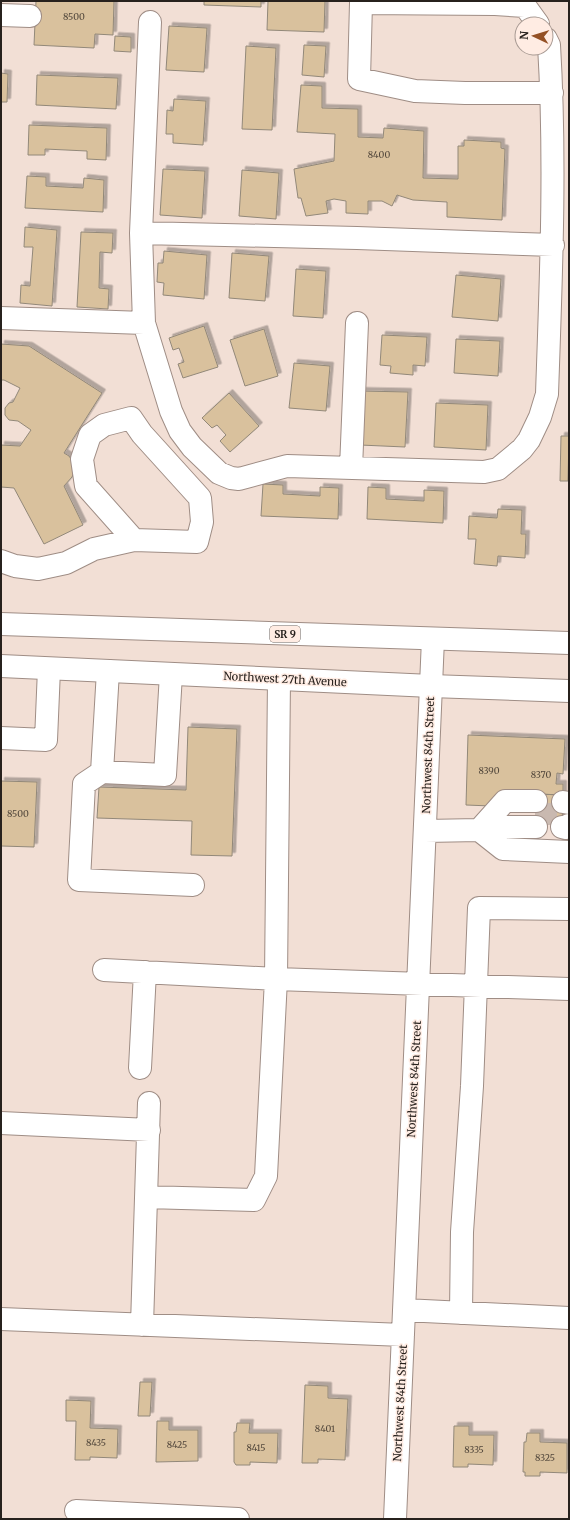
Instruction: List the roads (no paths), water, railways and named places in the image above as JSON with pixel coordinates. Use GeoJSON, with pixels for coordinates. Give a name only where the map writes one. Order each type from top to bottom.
{"type":"FeatureCollection","features":[{"type":"Feature","properties":{"kind":"street"},"geometry":{"type":"LineString","coordinates":[[533,16],[524,3],[361,3],[359,79],[415,91],[466,93],[552,93]]}},
{"type":"Feature","properties":{"kind":"street"},"geometry":{"type":"LineString","coordinates":[[1,15],[30,16]]}},
{"type":"Feature","properties":{"kind":"street"},"geometry":{"type":"LineString","coordinates":[[150,22],[141,233],[144,323],[171,411],[180,431],[192,447],[219,473],[231,478],[239,479],[287,466],[484,472],[498,469],[522,449],[529,440],[540,417],[547,394],[553,245],[552,93],[550,56]]}},
{"type":"Feature","properties":{"kind":"street"},"geometry":{"type":"LineString","coordinates":[[141,233],[357,238],[553,245]]}},
{"type":"Feature","properties":{"kind":"street"},"geometry":{"type":"LineString","coordinates":[[1,318],[144,323]]}},
{"type":"Feature","properties":{"kind":"street"},"geometry":{"type":"LineString","coordinates":[[351,468],[357,323]]}},
{"type":"Feature","properties":{"kind":"street"},"geometry":{"type":"LineString","coordinates":[[1,561],[15,566],[38,569],[66,563],[94,549],[134,540],[197,542],[202,522],[200,498],[142,434],[131,418],[104,425],[90,435],[82,459],[86,486],[134,540]]}},
{"type":"Feature","properties":{"kind":"street","name":"SR 9"},"geometry":{"type":"LineString","coordinates":[[1,624],[569,643]]}},
{"type":"Feature","properties":{"kind":"street","name":"Northwest 84th Street"},"geometry":{"type":"LineString","coordinates":[[395,1519],[433,639]]}},
{"type":"Feature","properties":{"kind":"street","name":"Northwest 27th Avenue"},"geometry":{"type":"LineString","coordinates":[[1,666],[569,691]]}},
{"type":"Feature","properties":{"kind":"street"},"geometry":{"type":"LineString","coordinates":[[1,738],[46,740],[49,669]]}},
{"type":"Feature","properties":{"kind":"street"},"geometry":{"type":"LineString","coordinates":[[102,772],[108,671]]}},
{"type":"Feature","properties":{"kind":"street"},"geometry":{"type":"LineString","coordinates":[[171,674],[165,775],[102,772],[84,784],[79,880],[193,885]]}},
{"type":"Feature","properties":{"kind":"street"},"geometry":{"type":"LineString","coordinates":[[146,1197],[254,1200],[266,1176],[276,979],[279,679]]}},
{"type":"Feature","properties":{"kind":"street"},"geometry":{"type":"LineString","coordinates":[[425,831],[479,830],[506,827],[536,814]]}},
{"type":"Feature","properties":{"kind":"street"},"geometry":{"type":"LineString","coordinates":[[479,830],[505,838],[566,840],[566,817]]}},
{"type":"Feature","properties":{"kind":"street"},"geometry":{"type":"LineString","coordinates":[[479,830],[503,849],[569,852]]}},
{"type":"Feature","properties":{"kind":"street"},"geometry":{"type":"LineString","coordinates":[[461,1313],[462,1232],[472,1086],[479,908],[569,909]]}},
{"type":"Feature","properties":{"kind":"street"},"geometry":{"type":"LineString","coordinates":[[104,970],[276,979],[569,989]]}},
{"type":"Feature","properties":{"kind":"street"},"geometry":{"type":"LineString","coordinates":[[140,1068],[145,972]]}},
{"type":"Feature","properties":{"kind":"street"},"geometry":{"type":"LineString","coordinates":[[142,1325],[149,1103]]}},
{"type":"Feature","properties":{"kind":"street"},"geometry":{"type":"LineString","coordinates":[[1,1123],[149,1130]]}},
{"type":"Feature","properties":{"kind":"street"},"geometry":{"type":"LineString","coordinates":[[404,1310],[569,1318]]}},
{"type":"Feature","properties":{"kind":"street"},"geometry":{"type":"LineString","coordinates":[[1,1319],[403,1335]]}},
{"type":"Feature","properties":{"kind":"street"},"geometry":{"type":"LineString","coordinates":[[76,1511],[238,1519]]}},
{"type":"Feature","properties":{"kind":"tunnel"},"geometry":{"type":"LineString","coordinates":[[535,814],[562,814]]}}]}
